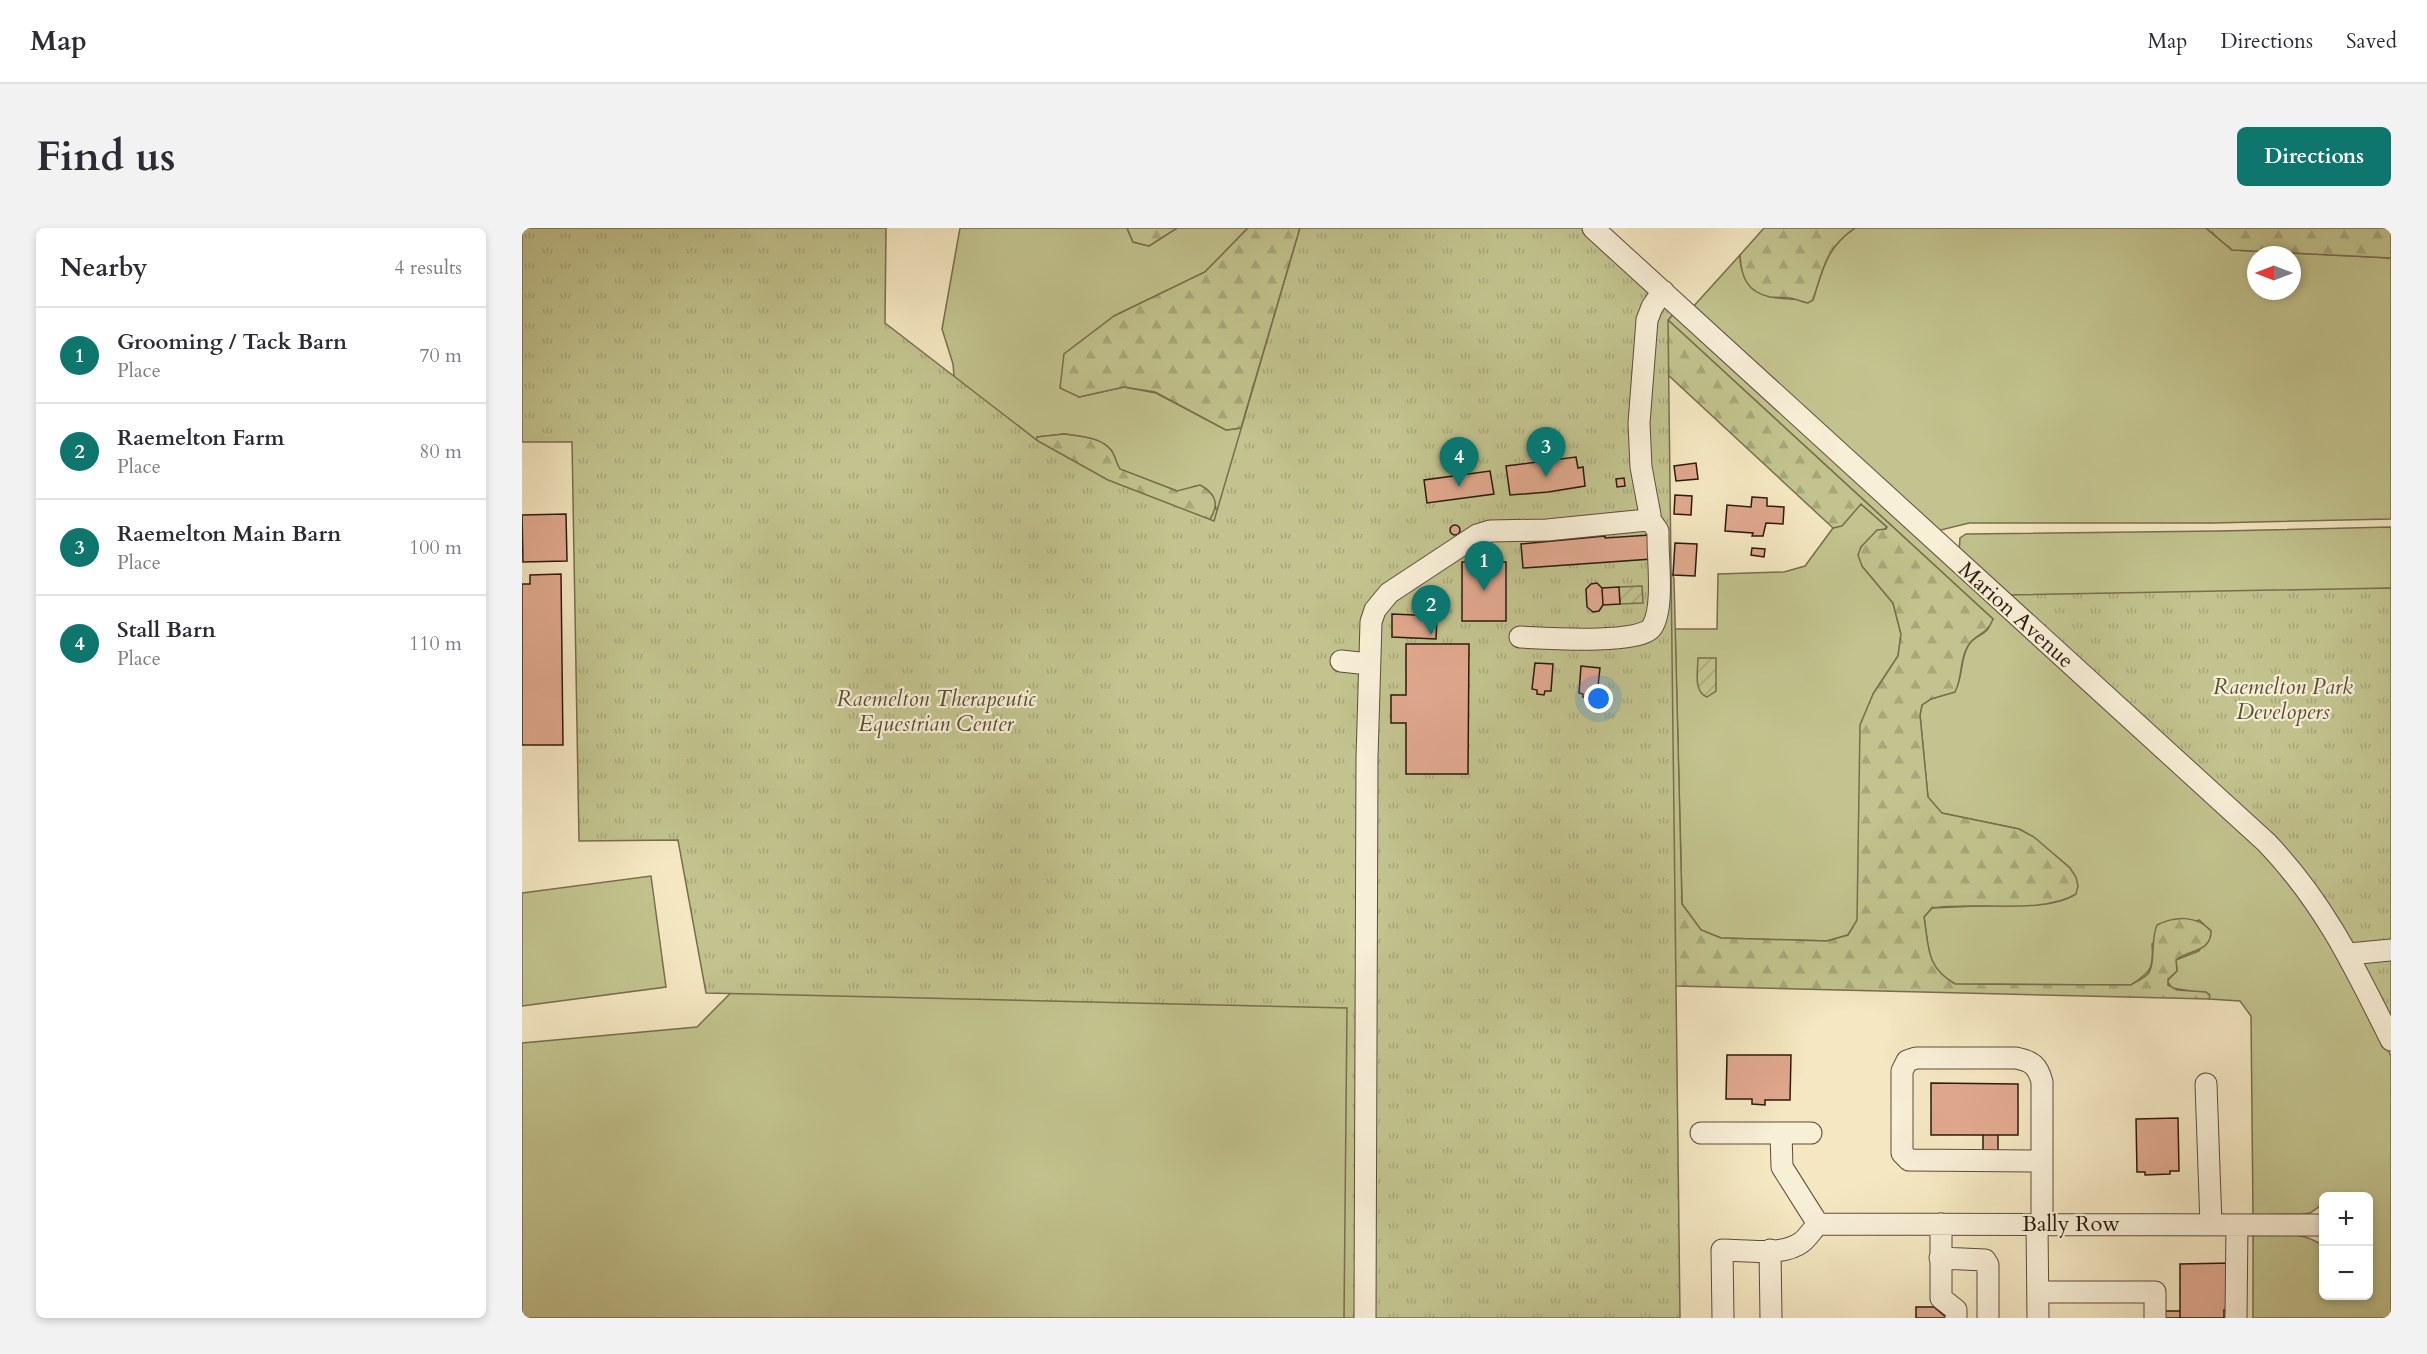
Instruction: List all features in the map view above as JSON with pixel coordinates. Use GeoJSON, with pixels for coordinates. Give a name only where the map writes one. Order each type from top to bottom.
{"type":"FeatureCollection","features":[{"type":"Feature","properties":{"kind":"street","name":"Marion Avenue"},"geometry":{"type":"LineString","coordinates":[[1593,228],[2253,829],[2308,889],[2349,954],[2391,1040]]}},
{"type":"Feature","properties":{"kind":"street"},"geometry":{"type":"LineString","coordinates":[[1520,637],[1572,639],[1632,637],[1651,629],[1658,611],[1658,531],[1649,518],[1641,467],[1640,405],[1647,320],[1652,307],[1663,291]]}},
{"type":"Feature","properties":{"kind":"street"},"geometry":{"type":"LineString","coordinates":[[1365,1318],[1371,621],[1382,600],[1477,535],[1490,531],[1547,530],[1645,522],[1649,518]]}},
{"type":"Feature","properties":{"kind":"street"},"geometry":{"type":"LineString","coordinates":[[1341,661],[1369,664]]}},
{"type":"Feature","properties":{"kind":"street"},"geometry":{"type":"LineString","coordinates":[[2349,954],[2391,950]]}},
{"type":"Feature","properties":{"kind":"street"},"geometry":{"type":"LineString","coordinates":[[2038,1318],[2042,1161],[2042,1082],[2039,1070],[2029,1060],[2016,1058],[1916,1058],[1907,1061],[1902,1071],[1902,1153],[1904,1158],[1909,1160],[2042,1161]]}},
{"type":"Feature","properties":{"kind":"street"},"geometry":{"type":"LineString","coordinates":[[2206,1084],[2211,1225]]}},
{"type":"Feature","properties":{"kind":"street"},"geometry":{"type":"LineString","coordinates":[[1701,1133],[1811,1133]]}},
{"type":"Feature","properties":{"kind":"street"},"geometry":{"type":"LineString","coordinates":[[1723,1318],[1722,1250],[1770,1250],[1791,1247],[1803,1242],[1818,1224],[1782,1167],[1781,1133]]}},
{"type":"Feature","properties":{"kind":"street","name":"Bally Row"},"geometry":{"type":"LineString","coordinates":[[1818,1224],[2319,1225]]}},
{"type":"Feature","properties":{"kind":"street"},"geometry":{"type":"LineString","coordinates":[[1941,1224],[1941,1298],[1956,1310],[1956,1318]]}},
{"type":"Feature","properties":{"kind":"street"},"geometry":{"type":"LineString","coordinates":[[2236,1318],[2237,1225]]}},
{"type":"Feature","properties":{"kind":"street"},"geometry":{"type":"LineString","coordinates":[[1770,1250],[1771,1318]]}},
{"type":"Feature","properties":{"kind":"street"},"geometry":{"type":"LineString","coordinates":[[1940,1258],[1985,1260],[1988,1264],[1988,1318]]}},
{"type":"Feature","properties":{"kind":"street"},"geometry":{"type":"LineString","coordinates":[[2038,1292],[2155,1292],[2155,1318]]}},
{"type":"Feature","properties":{"kind":"green space","name":"Raemelton Therapeutic Equestrian Center"},"geometry":{"type":"Polygon","coordinates":[[[522,228],[886,228],[885,323],[1038,441],[1108,480],[1214,521],[1300,228],[1583,228],[1675,312],[1668,320],[1680,1318],[1344,1318],[1347,1008],[706,993],[678,840],[579,841],[572,442],[522,442],[522,228]]]}},
{"type":"Feature","properties":{"kind":"green space"},"geometry":{"type":"Polygon","coordinates":[[[960,228],[1127,228],[1133,242],[1149,246],[1177,228],[1248,228],[1205,272],[1114,316],[1079,397],[1124,387],[1156,393],[1226,430],[1241,428],[1300,228],[1581,228],[1351,894],[1357,1318],[522,1318],[522,1043],[697,1027],[792,931],[954,376],[953,364],[942,329],[960,228]],[[1064,434],[1037,437],[1216,509],[1214,499],[1204,489],[1195,486],[1177,491],[1119,469],[1112,452],[1101,442],[1064,434]]]}},
{"type":"Feature","properties":{"kind":"green space"},"geometry":{"type":"Polygon","coordinates":[[[1127,228],[1177,228],[1149,246],[1133,242],[1127,228]]]}},
{"type":"Feature","properties":{"kind":"green space"},"geometry":{"type":"Polygon","coordinates":[[[1248,228],[1300,228],[1241,428],[1226,430],[1155,392],[1124,387],[1079,397],[1060,388],[1064,354],[1114,316],[1205,272],[1248,228]]]}},
{"type":"Feature","properties":{"kind":"green space"},"geometry":{"type":"Polygon","coordinates":[[[1764,228],[1855,228],[1832,251],[1823,268],[1813,300],[1808,303],[1790,298],[1762,295],[1751,287],[1744,277],[1740,255],[1764,228]]]}},
{"type":"Feature","properties":{"kind":"green space"},"geometry":{"type":"Polygon","coordinates":[[[1855,228],[2206,228],[2232,250],[2247,251],[2247,300],[2301,300],[2301,253],[2391,258],[2391,519],[2213,523],[1969,523],[1937,531],[1692,308],[1740,255],[1744,274],[1758,290],[1772,297],[1813,300],[1827,260],[1838,243],[1855,228]]]}},
{"type":"Feature","properties":{"kind":"green space"},"geometry":{"type":"Polygon","coordinates":[[[2206,228],[2391,228],[2391,258],[2301,253],[2301,246],[2247,246],[2247,251],[2232,250],[2206,228]]]}},
{"type":"Feature","properties":{"kind":"green space"},"geometry":{"type":"Polygon","coordinates":[[[1675,312],[2284,872],[2344,962],[2391,1056],[2391,1318],[2253,1318],[2253,1235],[2299,1235],[2319,1244],[2319,1300],[2373,1300],[2373,1192],[2319,1192],[2319,1207],[2310,1213],[2253,1215],[2251,1016],[2240,1001],[2209,999],[2209,994],[2172,988],[2167,981],[2177,971],[2176,960],[2199,951],[2211,931],[2199,920],[2152,944],[2150,969],[2131,985],[1955,984],[1938,971],[1930,956],[1924,917],[1932,908],[2045,903],[2070,868],[2033,837],[2019,829],[1941,813],[1928,798],[1920,715],[1922,705],[1931,699],[1955,691],[1968,646],[1987,630],[1993,619],[1668,320],[1675,312]]]}},
{"type":"Feature","properties":{"kind":"green space"},"geometry":{"type":"Polygon","coordinates":[[[1668,320],[1993,619],[1987,629],[1974,638],[1965,651],[1955,692],[1931,699],[1922,705],[1920,715],[1928,797],[1942,813],[2019,829],[2034,837],[2070,868],[2076,877],[2078,886],[2076,894],[2045,904],[1932,908],[1924,917],[1930,956],[1939,971],[1955,984],[2131,985],[2148,974],[2153,958],[2157,925],[2171,920],[2186,919],[2205,926],[2211,931],[2210,938],[2203,947],[2176,960],[2177,971],[2168,979],[2168,985],[2177,990],[2206,992],[2210,996],[2209,999],[1676,986],[1658,976],[1671,572],[1674,578],[1682,904],[1701,930],[1721,938],[1827,941],[1848,935],[1857,920],[1860,725],[1873,694],[1898,656],[1901,634],[1893,603],[1862,566],[1858,555],[1861,547],[1877,530],[1887,527],[1861,504],[1842,526],[1833,528],[1653,361],[1668,320]]]}},
{"type":"Feature","properties":{"kind":"green space"},"geometry":{"type":"Polygon","coordinates":[[[1064,434],[1102,442],[1114,454],[1120,469],[1177,491],[1200,485],[1214,499],[1213,514],[1210,519],[1198,520],[1111,486],[1036,442],[1037,437],[1064,434]]]}},
{"type":"Feature","properties":{"kind":"green space"},"geometry":{"type":"Polygon","coordinates":[[[1861,504],[1887,527],[1861,547],[1862,566],[1893,603],[1901,634],[1898,656],[1873,694],[1858,920],[1848,935],[1827,941],[1721,938],[1701,930],[1682,904],[1675,629],[1717,629],[1718,574],[1784,572],[1805,566],[1833,528],[1842,525],[1861,504]]]}},
{"type":"Feature","properties":{"kind":"green space","name":"Raemelton Park Developers"},"geometry":{"type":"Polygon","coordinates":[[[2391,527],[2391,910],[1959,553],[1960,538],[1966,534],[2391,527]]]}},
{"type":"Feature","properties":{"kind":"green space"},"geometry":{"type":"Polygon","coordinates":[[[1642,586],[1643,603],[1620,604],[1619,587],[1642,586]]]}},
{"type":"Feature","properties":{"kind":"green space","name":"Raemelton Park Developers"},"geometry":{"type":"Polygon","coordinates":[[[2391,588],[2391,1022],[2348,935],[2006,595],[2391,588]]]}},
{"type":"Feature","properties":{"kind":"green space"},"geometry":{"type":"Polygon","coordinates":[[[1698,658],[1716,658],[1716,691],[1707,697],[1698,686],[1698,658]]]}},
{"type":"Feature","properties":{"kind":"green space"},"geometry":{"type":"Polygon","coordinates":[[[651,876],[666,987],[522,1006],[522,893],[651,876]]]}},
{"type":"Feature","properties":{"kind":"building"},"geometry":{"type":"Polygon","coordinates":[[[1576,457],[1578,468],[1583,467],[1585,486],[1510,495],[1506,466],[1576,457]]]}},
{"type":"Feature","properties":{"kind":"building"},"geometry":{"type":"Polygon","coordinates":[[[1696,463],[1698,479],[1676,481],[1674,466],[1696,463]]]}},
{"type":"Feature","properties":{"kind":"building"},"geometry":{"type":"Polygon","coordinates":[[[1490,471],[1494,494],[1427,503],[1424,480],[1490,471]]]}},
{"type":"Feature","properties":{"kind":"building"},"geometry":{"type":"Polygon","coordinates":[[[1624,478],[1625,486],[1617,487],[1616,479],[1624,478]]]}},
{"type":"Feature","properties":{"kind":"building"},"geometry":{"type":"Polygon","coordinates":[[[1675,495],[1692,496],[1691,515],[1674,514],[1675,495]]]}},
{"type":"Feature","properties":{"kind":"building"},"geometry":{"type":"Polygon","coordinates":[[[1752,497],[1767,498],[1767,506],[1784,507],[1783,524],[1766,523],[1763,536],[1725,531],[1727,505],[1751,507],[1752,497]]]}},
{"type":"Feature","properties":{"kind":"building"},"geometry":{"type":"Polygon","coordinates":[[[566,514],[567,561],[523,562],[522,515],[566,514]]]}},
{"type":"Feature","properties":{"kind":"building"},"geometry":{"type":"Polygon","coordinates":[[[1455,525],[1459,526],[1459,534],[1455,535],[1451,534],[1450,530],[1451,526],[1455,525]]]}},
{"type":"Feature","properties":{"kind":"building"},"geometry":{"type":"Polygon","coordinates":[[[1650,535],[1652,559],[1523,568],[1521,544],[1605,536],[1605,538],[1650,535]]]}},
{"type":"Feature","properties":{"kind":"building"},"geometry":{"type":"Polygon","coordinates":[[[1675,543],[1697,544],[1695,576],[1673,575],[1675,543]]]}},
{"type":"Feature","properties":{"kind":"building"},"geometry":{"type":"Polygon","coordinates":[[[1752,548],[1765,549],[1764,557],[1751,555],[1752,548]]]}},
{"type":"Feature","properties":{"kind":"building"},"geometry":{"type":"Polygon","coordinates":[[[1462,562],[1506,562],[1506,621],[1462,621],[1462,562]]]}},
{"type":"Feature","properties":{"kind":"building"},"geometry":{"type":"Polygon","coordinates":[[[561,574],[563,745],[522,745],[522,584],[530,584],[530,575],[561,574]]]}},
{"type":"Feature","properties":{"kind":"building"},"geometry":{"type":"Polygon","coordinates":[[[1597,583],[1602,588],[1603,605],[1599,611],[1593,612],[1587,607],[1586,589],[1591,584],[1597,583]]]}},
{"type":"Feature","properties":{"kind":"building"},"geometry":{"type":"Polygon","coordinates":[[[1619,587],[1620,604],[1603,605],[1602,588],[1619,587]]]}},
{"type":"Feature","properties":{"kind":"building"},"geometry":{"type":"Polygon","coordinates":[[[1392,614],[1437,616],[1436,639],[1392,637],[1392,614]]]}},
{"type":"Feature","properties":{"kind":"building"},"geometry":{"type":"Polygon","coordinates":[[[1406,644],[1469,644],[1468,774],[1406,774],[1406,723],[1391,723],[1391,695],[1406,695],[1406,644]]]}},
{"type":"Feature","properties":{"kind":"building"},"geometry":{"type":"Polygon","coordinates":[[[1535,663],[1553,664],[1551,691],[1545,691],[1544,695],[1537,694],[1537,690],[1532,689],[1535,663]]]}},
{"type":"Feature","properties":{"kind":"building"},"geometry":{"type":"Polygon","coordinates":[[[1581,666],[1600,668],[1597,695],[1591,695],[1591,698],[1583,697],[1583,694],[1579,693],[1581,666]]]}},
{"type":"Feature","properties":{"kind":"building"},"geometry":{"type":"Polygon","coordinates":[[[1727,1055],[1791,1055],[1790,1100],[1765,1100],[1765,1105],[1752,1104],[1752,1099],[1726,1099],[1727,1055]]]}},
{"type":"Feature","properties":{"kind":"building"},"geometry":{"type":"Polygon","coordinates":[[[1931,1083],[2018,1084],[2018,1135],[1931,1135],[1931,1083]]]}},
{"type":"Feature","properties":{"kind":"building"},"geometry":{"type":"Polygon","coordinates":[[[2178,1118],[2179,1171],[2170,1171],[2170,1174],[2145,1175],[2145,1172],[2137,1172],[2136,1119],[2178,1118]]]}},
{"type":"Feature","properties":{"kind":"building"},"geometry":{"type":"Polygon","coordinates":[[[1983,1135],[1998,1135],[1998,1154],[1983,1154],[1983,1135]]]}},
{"type":"Feature","properties":{"kind":"building"},"geometry":{"type":"Polygon","coordinates":[[[2231,1263],[2231,1310],[2224,1310],[2224,1318],[2180,1318],[2180,1264],[2231,1263]]]}},
{"type":"Feature","properties":{"kind":"building"},"geometry":{"type":"Polygon","coordinates":[[[1916,1307],[1934,1307],[1947,1318],[1916,1318],[1916,1307]]]}},
{"type":"Feature","properties":{"kind":"building"},"geometry":{"type":"Polygon","coordinates":[[[2163,1311],[2180,1311],[2180,1318],[2163,1318],[2163,1311]]]}},
{"type":"Feature","properties":{"kind":"place","name":"Raemelton Main Barn"},"geometry":{"type":"Point","coordinates":[1546,477]}},
{"type":"Feature","properties":{"kind":"place","name":"Stall Barn"},"geometry":{"type":"Point","coordinates":[1459,487]}},
{"type":"Feature","properties":{"kind":"place","name":"Grooming / Tack Barn"},"geometry":{"type":"Point","coordinates":[1484,591]}},
{"type":"Feature","properties":{"kind":"place","name":"Raemelton Farm"},"geometry":{"type":"Point","coordinates":[1431,635]}}]}
